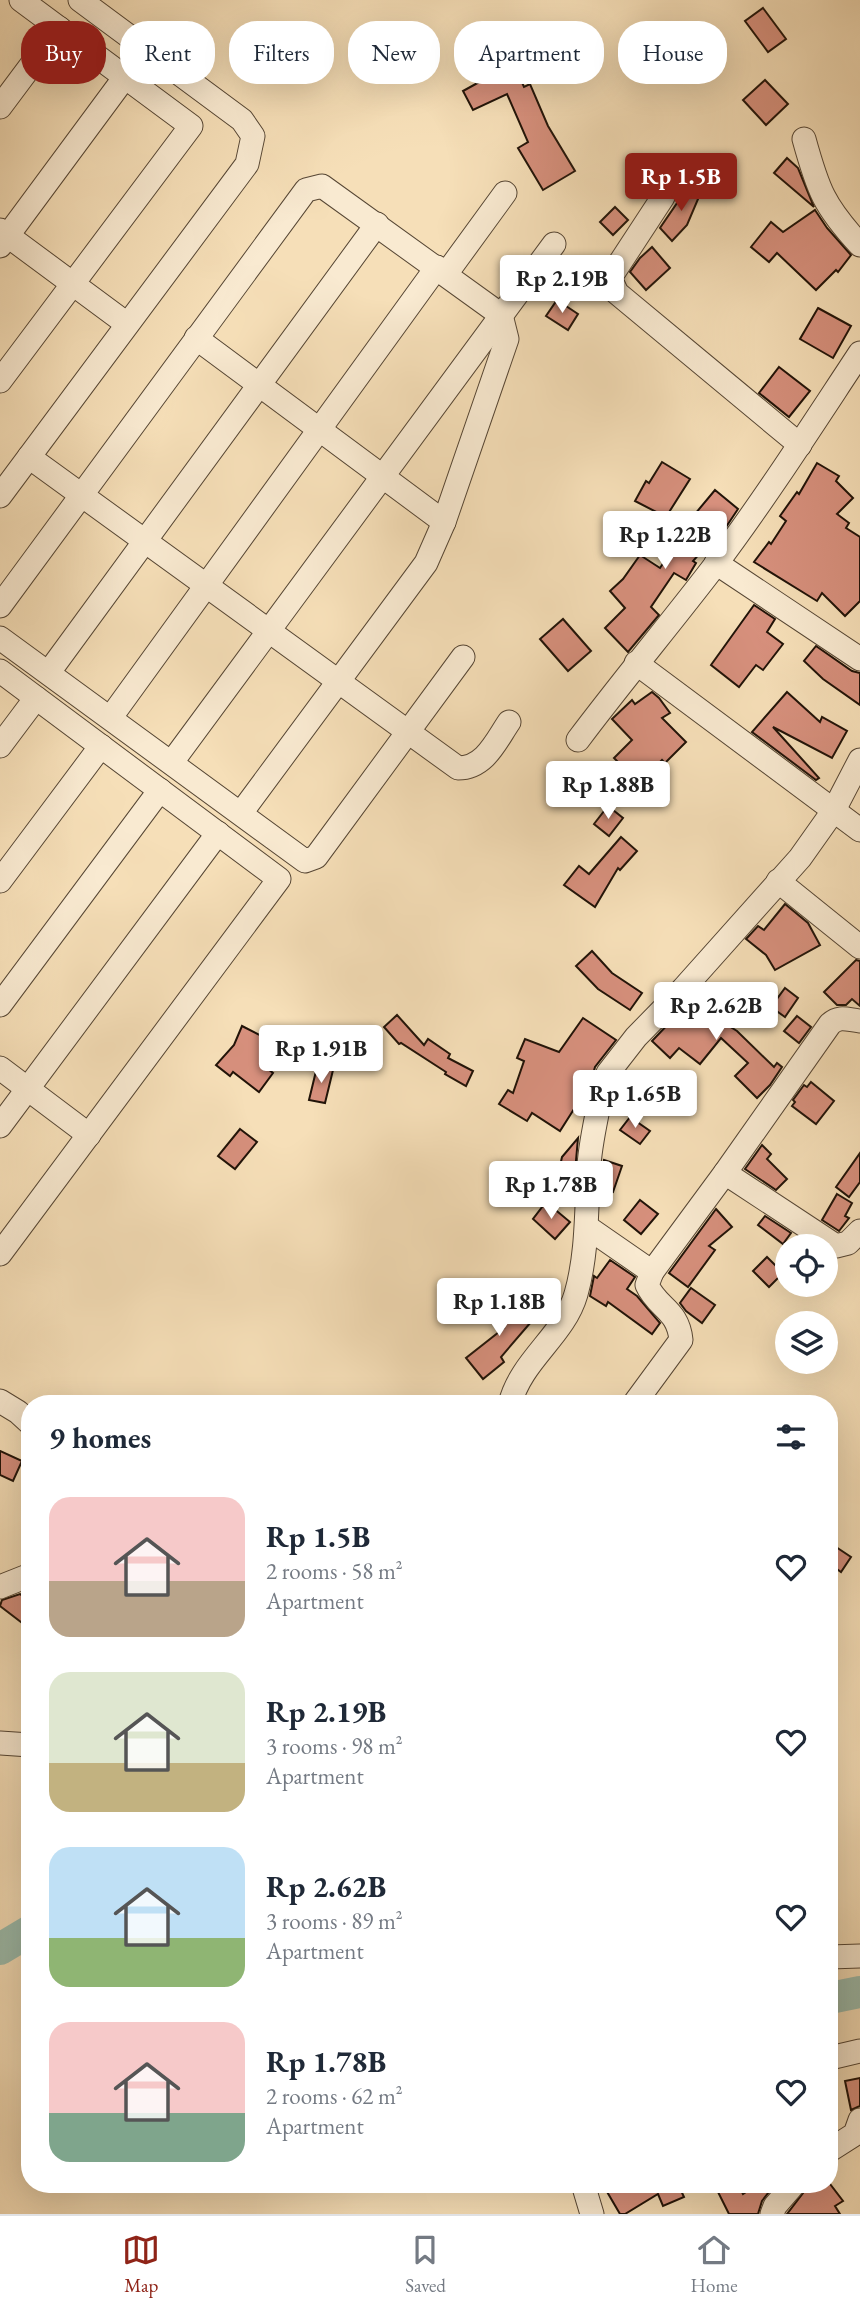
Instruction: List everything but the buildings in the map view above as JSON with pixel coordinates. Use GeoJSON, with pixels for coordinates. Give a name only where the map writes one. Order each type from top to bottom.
{"type":"FeatureCollection","features":[{"type":"Feature","properties":{"kind":"street"},"geometry":{"type":"LineString","coordinates":[[21,0],[49,21]]}},
{"type":"Feature","properties":{"kind":"street"},"geometry":{"type":"LineString","coordinates":[[0,496],[247,164],[253,136],[242,120],[80,0]]}},
{"type":"Feature","properties":{"kind":"street"},"geometry":{"type":"LineString","coordinates":[[0,107],[21,78]]}},
{"type":"Feature","properties":{"kind":"street"},"geometry":{"type":"LineString","coordinates":[[120,84],[3,237],[127,324]]}},
{"type":"Feature","properties":{"kind":"street"},"geometry":{"type":"LineString","coordinates":[[0,381],[191,127],[133,84]]}},
{"type":"Feature","properties":{"kind":"street"},"geometry":{"type":"LineString","coordinates":[[804,139],[822,198],[837,221],[860,245]]}},
{"type":"Feature","properties":{"kind":"street"},"geometry":{"type":"LineString","coordinates":[[0,606],[306,190],[322,186],[501,315],[507,339],[444,522],[426,564],[241,813]]}},
{"type":"Feature","properties":{"kind":"street"},"geometry":{"type":"LineString","coordinates":[[111,717],[319,430],[441,271],[505,193]]}},
{"type":"Feature","properties":{"kind":"street"},"geometry":{"type":"LineString","coordinates":[[663,197],[610,278],[612,284],[617,293],[800,445]]}},
{"type":"Feature","properties":{"kind":"street"},"geometry":{"type":"LineString","coordinates":[[49,672],[377,224]]}},
{"type":"Feature","properties":{"kind":"street"},"geometry":{"type":"LineString","coordinates":[[172,762],[554,244]]}},
{"type":"Feature","properties":{"kind":"street"},"geometry":{"type":"LineString","coordinates":[[196,338],[444,522]]}},
{"type":"Feature","properties":{"kind":"street"},"geometry":{"type":"LineString","coordinates":[[578,740],[716,563],[800,445],[860,354]]}},
{"type":"Feature","properties":{"kind":"street"},"geometry":{"type":"LineString","coordinates":[[29,457],[458,768],[468,768],[481,762],[509,722]]}},
{"type":"Feature","properties":{"kind":"street"},"geometry":{"type":"LineString","coordinates":[[716,563],[860,659]]}},
{"type":"Feature","properties":{"kind":"street"},"geometry":{"type":"LineString","coordinates":[[0,638],[305,861],[316,857],[463,657]]}},
{"type":"Feature","properties":{"kind":"street"},"geometry":{"type":"LineString","coordinates":[[636,663],[860,830]]}},
{"type":"Feature","properties":{"kind":"street"},"geometry":{"type":"LineString","coordinates":[[0,671],[279,879],[0,1254]]}},
{"type":"Feature","properties":{"kind":"street"},"geometry":{"type":"LineString","coordinates":[[0,746],[36,698]]}},
{"type":"Feature","properties":{"kind":"street"},"geometry":{"type":"LineString","coordinates":[[0,881],[101,746]]}},
{"type":"Feature","properties":{"kind":"street"},"geometry":{"type":"LineString","coordinates":[[513,1395],[520,1377],[570,1312],[577,1292],[587,1227],[589,1162],[603,1085],[608,1073],[636,1037],[683,989],[800,858],[834,810],[860,760]]}},
{"type":"Feature","properties":{"kind":"street"},"geometry":{"type":"LineString","coordinates":[[0,1005],[160,790]]}},
{"type":"Feature","properties":{"kind":"street"},"geometry":{"type":"LineString","coordinates":[[0,1126],[218,833]]}},
{"type":"Feature","properties":{"kind":"street"},"geometry":{"type":"LineString","coordinates":[[778,881],[860,947]]}},
{"type":"Feature","properties":{"kind":"street"},"geometry":{"type":"LineString","coordinates":[[641,1395],[681,1340],[680,1329],[671,1313],[650,1292],[647,1285],[652,1272],[830,1024],[842,1018],[860,1021]]}},
{"type":"Feature","properties":{"kind":"street"},"geometry":{"type":"LineString","coordinates":[[0,1069],[89,1135]]}},
{"type":"Feature","properties":{"kind":"street"},"geometry":{"type":"LineString","coordinates":[[725,1173],[836,1246],[848,1243],[860,1231]]}},
{"type":"Feature","properties":{"kind":"street"},"geometry":{"type":"LineString","coordinates":[[587,1227],[652,1272]]}},
{"type":"Feature","properties":{"kind":"street"},"geometry":{"type":"LineString","coordinates":[[0,1401],[21,1415]]}},
{"type":"Feature","properties":{"kind":"street"},"geometry":{"type":"LineString","coordinates":[[0,1587],[21,1579]]}},
{"type":"Feature","properties":{"kind":"street"},"geometry":{"type":"LineString","coordinates":[[0,1743],[21,1744]]}},
{"type":"Feature","properties":{"kind":"street"},"geometry":{"type":"LineString","coordinates":[[838,1957],[860,1956]]}},
{"type":"Feature","properties":{"kind":"street"},"geometry":{"type":"LineString","coordinates":[[838,2056],[860,2051]]}},
{"type":"Feature","properties":{"kind":"street"},"geometry":{"type":"LineString","coordinates":[[838,2145],[855,2134],[860,2120]]}},
{"type":"Feature","properties":{"kind":"street"},"geometry":{"type":"LineString","coordinates":[[586,2193],[592,2214]]}},
{"type":"Feature","properties":{"kind":"street"},"geometry":{"type":"LineString","coordinates":[[772,2214],[786,2193]]}},
{"type":"Feature","properties":{"kind":"waterway"},"geometry":{"type":"LineString","coordinates":[[0,1949],[21,1936]]}},
{"type":"Feature","properties":{"kind":"waterway"},"geometry":{"type":"LineString","coordinates":[[838,1996],[860,1992]]}}]}
